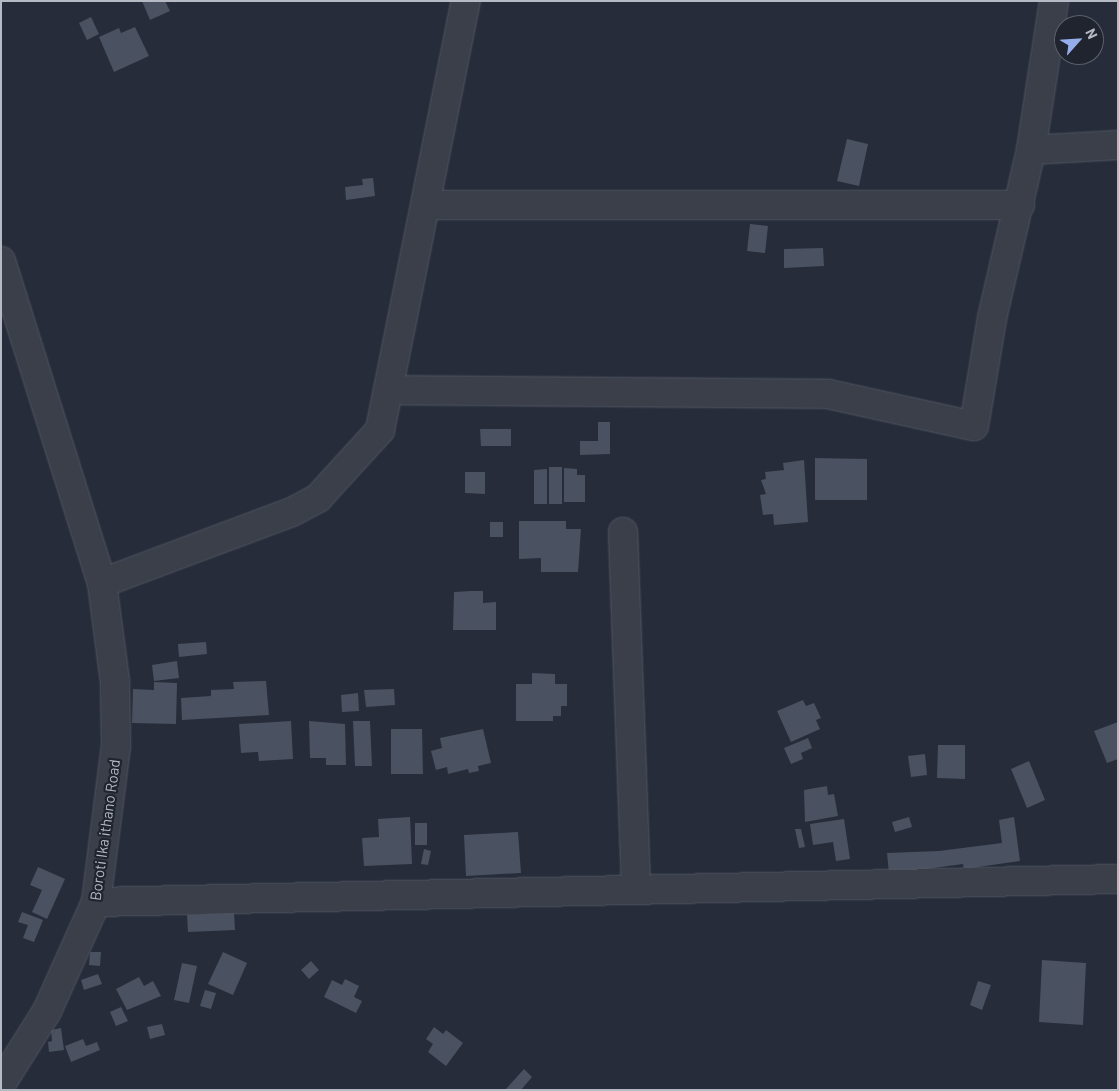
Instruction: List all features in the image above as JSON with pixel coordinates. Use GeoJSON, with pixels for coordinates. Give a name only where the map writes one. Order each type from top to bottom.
{"type":"FeatureCollection","features":[{"type":"Feature","properties":{"kind":"street"},"geometry":{"type":"LineString","coordinates":[[102,583],[292,512],[318,498],[380,430],[427,205],[466,1]]}},
{"type":"Feature","properties":{"kind":"street"},"geometry":{"type":"LineString","coordinates":[[388,390],[828,394],[974,426],[992,318],[1020,205],[1031,150],[1054,1]]}},
{"type":"Feature","properties":{"kind":"street"},"geometry":{"type":"LineString","coordinates":[[1031,150],[1118,145]]}},
{"type":"Feature","properties":{"kind":"street"},"geometry":{"type":"LineString","coordinates":[[427,205],[1020,205]]}},
{"type":"Feature","properties":{"kind":"street","name":"Boroti Ika ithano Road"},"geometry":{"type":"LineString","coordinates":[[1,261],[102,583],[115,682],[116,746],[96,902],[47,1011],[1,1084]]}},
{"type":"Feature","properties":{"kind":"street"},"geometry":{"type":"LineString","coordinates":[[624,532],[636,890]]}},
{"type":"Feature","properties":{"kind":"street"},"geometry":{"type":"LineString","coordinates":[[96,902],[1118,879]]}},
{"type":"Feature","properties":{"kind":"building"},"geometry":{"type":"Polygon","coordinates":[[[142,1],[165,1],[170,11],[150,20],[142,1]]]}},
{"type":"Feature","properties":{"kind":"building"},"geometry":{"type":"Polygon","coordinates":[[[91,17],[99,34],[87,40],[79,23],[91,17]]]}},
{"type":"Feature","properties":{"kind":"building"},"geometry":{"type":"Polygon","coordinates":[[[135,27],[149,56],[114,72],[99,37],[119,28],[121,33],[135,27]]]}},
{"type":"Feature","properties":{"kind":"building"},"geometry":{"type":"Polygon","coordinates":[[[847,139],[868,144],[859,186],[837,181],[847,139]]]}},
{"type":"Feature","properties":{"kind":"building"},"geometry":{"type":"Polygon","coordinates":[[[373,178],[375,196],[346,200],[345,187],[363,185],[362,179],[373,178]]]}},
{"type":"Feature","properties":{"kind":"building"},"geometry":{"type":"Polygon","coordinates":[[[750,224],[768,226],[765,253],[747,251],[750,224]]]}},
{"type":"Feature","properties":{"kind":"building"},"geometry":{"type":"Polygon","coordinates":[[[823,248],[824,266],[784,268],[784,249],[823,248]]]}},
{"type":"Feature","properties":{"kind":"building"},"geometry":{"type":"Polygon","coordinates":[[[598,422],[610,422],[610,454],[580,455],[580,441],[598,441],[598,422]]]}},
{"type":"Feature","properties":{"kind":"building"},"geometry":{"type":"Polygon","coordinates":[[[480,429],[511,429],[511,446],[481,446],[480,429]]]}},
{"type":"Feature","properties":{"kind":"building"},"geometry":{"type":"Polygon","coordinates":[[[815,458],[867,459],[867,500],[815,500],[815,458]]]}},
{"type":"Feature","properties":{"kind":"building"},"geometry":{"type":"Polygon","coordinates":[[[804,460],[808,522],[774,525],[773,514],[763,515],[760,495],[766,494],[761,480],[766,479],[765,472],[784,470],[783,463],[804,460]]]}},
{"type":"Feature","properties":{"kind":"building"},"geometry":{"type":"Polygon","coordinates":[[[549,467],[562,467],[562,504],[549,504],[549,467]]]}},
{"type":"Feature","properties":{"kind":"building"},"geometry":{"type":"Polygon","coordinates":[[[564,468],[577,469],[577,475],[585,475],[585,502],[564,502],[564,468]]]}},
{"type":"Feature","properties":{"kind":"building"},"geometry":{"type":"Polygon","coordinates":[[[547,469],[547,504],[534,504],[534,470],[547,469]]]}},
{"type":"Feature","properties":{"kind":"building"},"geometry":{"type":"Polygon","coordinates":[[[465,472],[485,472],[485,494],[465,493],[465,472]]]}},
{"type":"Feature","properties":{"kind":"building"},"geometry":{"type":"Polygon","coordinates":[[[519,521],[566,521],[566,529],[581,529],[578,572],[541,572],[541,558],[519,559],[519,521]]]}},
{"type":"Feature","properties":{"kind":"building"},"geometry":{"type":"Polygon","coordinates":[[[490,522],[503,522],[503,537],[490,537],[490,522]]]}},
{"type":"Feature","properties":{"kind":"building"},"geometry":{"type":"Polygon","coordinates":[[[483,591],[483,603],[496,602],[496,630],[453,630],[454,592],[483,591]]]}},
{"type":"Feature","properties":{"kind":"building"},"geometry":{"type":"Polygon","coordinates":[[[206,642],[207,654],[179,657],[178,644],[206,642]]]}},
{"type":"Feature","properties":{"kind":"building"},"geometry":{"type":"Polygon","coordinates":[[[177,661],[179,678],[154,681],[152,665],[177,661]]]}},
{"type":"Feature","properties":{"kind":"building"},"geometry":{"type":"Polygon","coordinates":[[[532,673],[555,674],[555,684],[567,684],[567,706],[561,706],[561,716],[553,716],[553,721],[516,721],[516,684],[532,684],[532,673]]]}},
{"type":"Feature","properties":{"kind":"building"},"geometry":{"type":"Polygon","coordinates":[[[266,681],[269,715],[182,720],[181,698],[211,696],[211,690],[234,689],[233,682],[266,681]]]}},
{"type":"Feature","properties":{"kind":"building"},"geometry":{"type":"Polygon","coordinates":[[[154,682],[177,683],[176,724],[132,723],[133,689],[154,690],[154,682]]]}},
{"type":"Feature","properties":{"kind":"building"},"geometry":{"type":"Polygon","coordinates":[[[394,689],[395,705],[366,707],[364,690],[394,689]]]}},
{"type":"Feature","properties":{"kind":"building"},"geometry":{"type":"Polygon","coordinates":[[[358,693],[359,711],[342,712],[341,695],[358,693]]]}},
{"type":"Feature","properties":{"kind":"building"},"geometry":{"type":"Polygon","coordinates":[[[803,700],[806,706],[814,703],[821,718],[816,720],[820,729],[791,742],[777,711],[803,700]]]}},
{"type":"Feature","properties":{"kind":"building"},"geometry":{"type":"Polygon","coordinates":[[[291,721],[293,759],[259,761],[258,752],[241,753],[239,724],[291,721]]]}},
{"type":"Feature","properties":{"kind":"building"},"geometry":{"type":"Polygon","coordinates":[[[309,721],[345,724],[346,765],[326,765],[326,758],[310,758],[309,721]]]}},
{"type":"Feature","properties":{"kind":"building"},"geometry":{"type":"Polygon","coordinates":[[[353,721],[370,721],[372,766],[355,766],[353,721]]]}},
{"type":"Feature","properties":{"kind":"building"},"geometry":{"type":"Polygon","coordinates":[[[1118,722],[1118,759],[1107,763],[1094,731],[1118,722]]]}},
{"type":"Feature","properties":{"kind":"building"},"geometry":{"type":"Polygon","coordinates":[[[391,729],[422,729],[423,774],[391,774],[391,729]]]}},
{"type":"Feature","properties":{"kind":"building"},"geometry":{"type":"Polygon","coordinates":[[[483,729],[491,763],[478,766],[479,771],[469,773],[468,769],[448,774],[447,767],[436,770],[431,751],[442,748],[440,738],[483,729]]]}},
{"type":"Feature","properties":{"kind":"building"},"geometry":{"type":"Polygon","coordinates":[[[808,738],[812,748],[801,753],[803,759],[791,764],[784,748],[808,738]]]}},
{"type":"Feature","properties":{"kind":"building"},"geometry":{"type":"Polygon","coordinates":[[[938,745],[965,745],[965,779],[937,778],[938,745]]]}},
{"type":"Feature","properties":{"kind":"building"},"geometry":{"type":"Polygon","coordinates":[[[925,754],[927,775],[911,777],[908,756],[925,754]]]}},
{"type":"Feature","properties":{"kind":"building"},"geometry":{"type":"Polygon","coordinates":[[[1029,761],[1045,800],[1027,808],[1011,769],[1029,761]]]}},
{"type":"Feature","properties":{"kind":"building"},"geometry":{"type":"Polygon","coordinates":[[[827,786],[828,795],[834,794],[838,816],[805,822],[804,790],[827,786]]]}},
{"type":"Feature","properties":{"kind":"building"},"geometry":{"type":"Polygon","coordinates":[[[410,817],[412,864],[364,866],[362,838],[379,837],[378,819],[410,817]]]}},
{"type":"Feature","properties":{"kind":"building"},"geometry":{"type":"Polygon","coordinates":[[[909,817],[912,827],[895,832],[892,822],[909,817]]]}},
{"type":"Feature","properties":{"kind":"building"},"geometry":{"type":"Polygon","coordinates":[[[1014,817],[1020,861],[964,869],[963,864],[889,874],[887,853],[939,851],[1002,843],[999,820],[1014,817]]]}},
{"type":"Feature","properties":{"kind":"building"},"geometry":{"type":"Polygon","coordinates":[[[844,819],[850,859],[836,861],[833,842],[813,845],[810,824],[844,819]]]}},
{"type":"Feature","properties":{"kind":"building"},"geometry":{"type":"Polygon","coordinates":[[[415,823],[427,823],[427,845],[415,845],[415,823]]]}},
{"type":"Feature","properties":{"kind":"building"},"geometry":{"type":"Polygon","coordinates":[[[795,829],[801,829],[805,847],[799,848],[795,829]]]}},
{"type":"Feature","properties":{"kind":"building"},"geometry":{"type":"Polygon","coordinates":[[[518,832],[521,873],[466,876],[464,835],[518,832]]]}},
{"type":"Feature","properties":{"kind":"building"},"geometry":{"type":"Polygon","coordinates":[[[424,849],[431,851],[428,865],[421,864],[424,849]]]}},
{"type":"Feature","properties":{"kind":"building"},"geometry":{"type":"Polygon","coordinates":[[[38,867],[65,879],[47,919],[32,912],[42,890],[30,885],[38,867]]]}},
{"type":"Feature","properties":{"kind":"building"},"geometry":{"type":"Polygon","coordinates":[[[22,912],[43,920],[34,942],[23,938],[28,925],[18,922],[22,912]]]}},
{"type":"Feature","properties":{"kind":"building"},"geometry":{"type":"Polygon","coordinates":[[[234,913],[235,930],[188,932],[187,915],[234,913]]]}},
{"type":"Feature","properties":{"kind":"building"},"geometry":{"type":"Polygon","coordinates":[[[90,952],[101,952],[100,966],[89,965],[90,952]]]}},
{"type":"Feature","properties":{"kind":"building"},"geometry":{"type":"Polygon","coordinates":[[[223,952],[247,963],[233,995],[208,984],[223,952]]]}},
{"type":"Feature","properties":{"kind":"building"},"geometry":{"type":"Polygon","coordinates":[[[1042,960],[1086,963],[1083,1025],[1039,1022],[1042,960]]]}},
{"type":"Feature","properties":{"kind":"building"},"geometry":{"type":"Polygon","coordinates":[[[311,961],[319,970],[309,979],[301,970],[311,961]]]}},
{"type":"Feature","properties":{"kind":"building"},"geometry":{"type":"Polygon","coordinates":[[[182,963],[197,966],[189,1003],[174,1000],[182,963]]]}},
{"type":"Feature","properties":{"kind":"building"},"geometry":{"type":"Polygon","coordinates":[[[98,974],[102,984],[84,990],[81,980],[98,974]]]}},
{"type":"Feature","properties":{"kind":"building"},"geometry":{"type":"Polygon","coordinates":[[[139,977],[144,986],[153,981],[161,996],[127,1010],[116,989],[139,977]]]}},
{"type":"Feature","properties":{"kind":"building"},"geometry":{"type":"Polygon","coordinates":[[[345,979],[359,986],[354,997],[362,1001],[356,1013],[324,997],[332,980],[342,985],[345,979]]]}},
{"type":"Feature","properties":{"kind":"building"},"geometry":{"type":"Polygon","coordinates":[[[978,981],[991,985],[982,1010],[970,1005],[978,981]]]}},
{"type":"Feature","properties":{"kind":"building"},"geometry":{"type":"Polygon","coordinates":[[[205,990],[216,993],[211,1009],[200,1006],[205,990]]]}},
{"type":"Feature","properties":{"kind":"building"},"geometry":{"type":"Polygon","coordinates":[[[121,1007],[128,1021],[116,1026],[110,1012],[121,1007]]]}},
{"type":"Feature","properties":{"kind":"building"},"geometry":{"type":"Polygon","coordinates":[[[162,1024],[165,1035],[150,1039],[147,1027],[162,1024]]]}},
{"type":"Feature","properties":{"kind":"building"},"geometry":{"type":"Polygon","coordinates":[[[434,1027],[443,1034],[446,1030],[463,1043],[446,1066],[428,1052],[433,1044],[426,1039],[434,1027]]]}},
{"type":"Feature","properties":{"kind":"building"},"geometry":{"type":"Polygon","coordinates":[[[61,1028],[64,1050],[49,1052],[48,1042],[52,1041],[51,1030],[61,1028]]]}},
{"type":"Feature","properties":{"kind":"building"},"geometry":{"type":"Polygon","coordinates":[[[83,1039],[86,1046],[97,1042],[100,1050],[71,1062],[65,1046],[83,1039]]]}},
{"type":"Feature","properties":{"kind":"building"},"geometry":{"type":"Polygon","coordinates":[[[524,1069],[532,1077],[521,1090],[505,1090],[524,1069]]]}}]}
